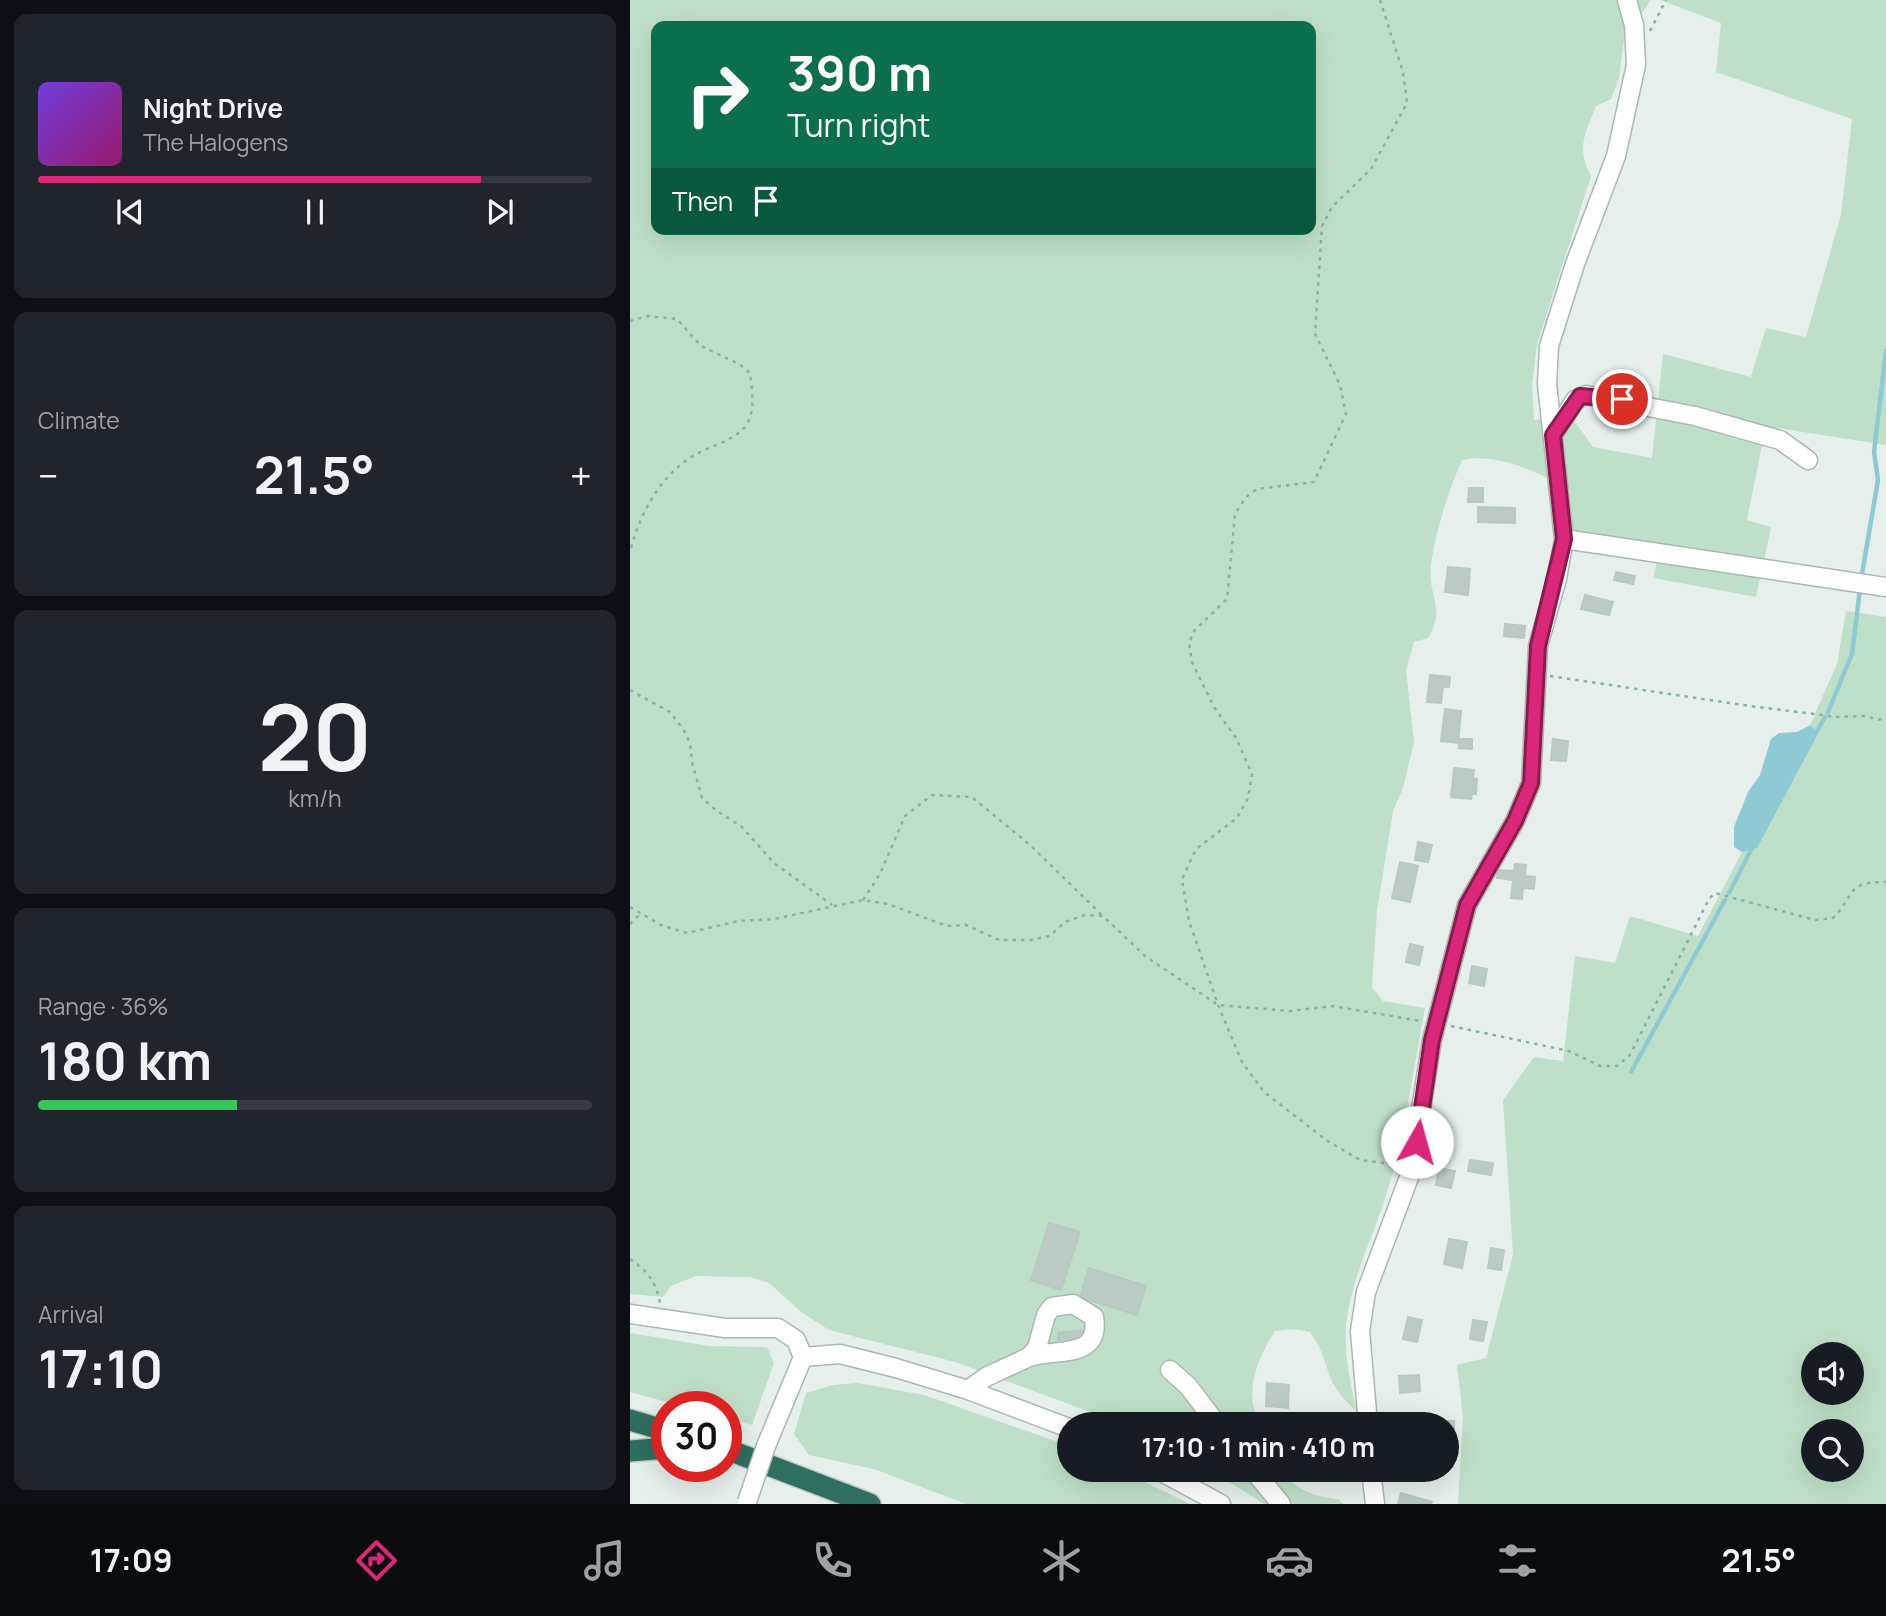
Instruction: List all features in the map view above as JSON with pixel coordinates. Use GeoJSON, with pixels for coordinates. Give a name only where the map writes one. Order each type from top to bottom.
{"type":"FeatureCollection","features":[{"type":"Feature","properties":{"kind":"highway"},"geometry":{"type":"LineString","coordinates":[[630,1420],[651,1426]]}},
{"type":"Feature","properties":{"kind":"highway"},"geometry":{"type":"LineString","coordinates":[[630,1430],[651,1436]]}},
{"type":"Feature","properties":{"kind":"highway"},"geometry":{"type":"LineString","coordinates":[[630,1451],[651,1449]]}},
{"type":"Feature","properties":{"kind":"highway"},"geometry":{"type":"LineString","coordinates":[[742,1455],[870,1504]]}},
{"type":"Feature","properties":{"kind":"highway"},"geometry":{"type":"LineString","coordinates":[[742,1466],[844,1504]]}},
{"type":"Feature","properties":{"kind":"street"},"geometry":{"type":"LineString","coordinates":[[1367,1412],[1360,1331],[1362,1312],[1366,1293],[1406,1192],[1436,1023],[1467,905],[1515,821],[1531,783],[1538,646],[1564,539],[1547,384],[1549,346],[1571,275],[1616,156],[1636,65],[1637,46],[1627,0]]}},
{"type":"Feature","properties":{"kind":"street"},"geometry":{"type":"LineString","coordinates":[[1553,435],[1575,400],[1586,395],[1622,399],[1780,440],[1808,460]]}},
{"type":"Feature","properties":{"kind":"street"},"geometry":{"type":"LineString","coordinates":[[1564,539],[1886,587]]}},
{"type":"Feature","properties":{"kind":"street"},"geometry":{"type":"LineString","coordinates":[[630,1314],[725,1328],[765,1325],[778,1328],[796,1340],[803,1357],[766,1446],[747,1503]]}},
{"type":"Feature","properties":{"kind":"street"},"geometry":{"type":"LineString","coordinates":[[803,1357],[840,1354],[968,1390],[1057,1423]]}},
{"type":"Feature","properties":{"kind":"street"},"geometry":{"type":"LineString","coordinates":[[968,1390],[986,1377],[1029,1357]]}},
{"type":"Feature","properties":{"kind":"street"},"geometry":{"type":"LineString","coordinates":[[1170,1370],[1188,1386],[1208,1412]]}},
{"type":"Feature","properties":{"kind":"street"},"geometry":{"type":"LineString","coordinates":[[1180,1482],[1221,1504]]}},
{"type":"Feature","properties":{"kind":"street"},"geometry":{"type":"LineString","coordinates":[[1263,1482],[1281,1504]]}},
{"type":"Feature","properties":{"kind":"street"},"geometry":{"type":"LineString","coordinates":[[1372,1482],[1375,1504]]}},
{"type":"Feature","properties":{"kind":"path"},"geometry":{"type":"LineString","coordinates":[[1380,0],[1403,72],[1407,103],[1371,169],[1338,200],[1322,226],[1315,334],[1340,385],[1346,414],[1314,482],[1257,489],[1245,497],[1236,514],[1227,599],[1195,631],[1189,643],[1192,662],[1214,707],[1236,738],[1252,774],[1248,798],[1237,818],[1196,849],[1182,878],[1189,921],[1218,1005],[1242,1062],[1264,1091],[1326,1140],[1360,1160],[1412,1167]]}},
{"type":"Feature","properties":{"kind":"path"},"geometry":{"type":"LineString","coordinates":[[1637,46],[1646,40],[1666,0]]}},
{"type":"Feature","properties":{"kind":"path"},"geometry":{"type":"LineString","coordinates":[[630,321],[647,316],[677,319],[701,346],[739,363],[750,373],[753,396],[750,418],[743,430],[689,458],[659,488],[637,523],[630,552]]}},
{"type":"Feature","properties":{"kind":"path"},"geometry":{"type":"LineString","coordinates":[[1537,675],[1749,706],[1838,717],[1864,716],[1886,721]]}},
{"type":"Feature","properties":{"kind":"path"},"geometry":{"type":"LineString","coordinates":[[630,690],[670,712],[683,729],[690,743],[692,762],[702,797],[717,811],[741,826],[774,863],[832,905]]}},
{"type":"Feature","properties":{"kind":"path"},"geometry":{"type":"LineString","coordinates":[[863,900],[880,874],[905,816],[932,795],[972,797],[1030,845],[1146,956],[1218,1005],[1289,1011],[1333,1006],[1386,1017],[1436,1023],[1569,1051],[1600,1066],[1617,1066],[1630,1055],[1684,944],[1709,899],[1715,894],[1815,920],[1832,918],[1854,887],[1866,882],[1886,882]]}},
{"type":"Feature","properties":{"kind":"path"},"geometry":{"type":"LineString","coordinates":[[630,906],[661,925],[687,933],[739,921],[774,919],[863,900],[888,904],[947,926],[966,925],[999,940],[1030,940],[1050,936],[1065,922],[1085,915],[1103,916]]}},
{"type":"Feature","properties":{"kind":"path"},"geometry":{"type":"LineString","coordinates":[[630,924],[641,913]]}},
{"type":"Feature","properties":{"kind":"path"},"geometry":{"type":"LineString","coordinates":[[630,1259],[647,1271],[656,1286],[662,1319]]}},
{"type":"Feature","properties":{"kind":"green space"},"geometry":{"type":"Polygon","coordinates":[[[630,0],[1651,0],[1624,39],[1619,78],[1611,99],[1596,106],[1586,133],[1583,149],[1591,176],[1537,344],[1532,385],[1534,420],[1571,416],[1593,447],[1652,458],[1663,354],[1751,377],[1766,328],[1806,337],[1841,215],[1852,119],[1716,72],[1721,23],[1660,0],[1886,0],[1886,445],[1766,426],[1747,520],[1771,527],[1756,597],[1653,578],[1661,546],[1572,531],[1570,489],[1518,466],[1490,459],[1462,460],[1452,484],[1439,525],[1431,565],[1436,618],[1428,638],[1414,642],[1406,670],[1414,742],[1403,788],[1393,811],[1377,911],[1372,987],[1383,1001],[1425,1008],[1396,1161],[1349,1307],[1346,1348],[1356,1411],[1334,1385],[1310,1332],[1293,1329],[1275,1331],[1254,1376],[1252,1399],[1255,1412],[1090,1412],[955,1362],[829,1330],[801,1312],[769,1283],[750,1277],[696,1276],[671,1286],[663,1297],[630,1294],[630,0]]]}},
{"type":"Feature","properties":{"kind":"green space"},"geometry":{"type":"Polygon","coordinates":[[[1846,611],[1886,617],[1886,1504],[1458,1504],[1463,1418],[1457,1365],[1486,1358],[1513,1255],[1503,1100],[1534,1057],[1563,1061],[1575,956],[1615,963],[1630,916],[1698,936],[1742,852],[1757,847],[1818,732],[1810,725],[1837,664],[1846,611]]]}},
{"type":"Feature","properties":{"kind":"green space"},"geometry":{"type":"Polygon","coordinates":[[[630,1333],[709,1346],[767,1347],[774,1363],[752,1425],[742,1422],[742,1391],[651,1391],[651,1398],[630,1392],[630,1333]]]}},
{"type":"Feature","properties":{"kind":"green space"},"geometry":{"type":"Polygon","coordinates":[[[858,1383],[924,1395],[1057,1442],[1057,1482],[1145,1482],[1190,1504],[966,1504],[874,1469],[809,1455],[794,1434],[806,1393],[833,1385],[858,1383]]]}},
{"type":"Feature","properties":{"kind":"green space"},"geometry":{"type":"Polygon","coordinates":[[[1229,1482],[1293,1482],[1323,1497],[1339,1499],[1343,1504],[1264,1504],[1229,1482]]]}},
{"type":"Feature","properties":{"kind":"water"},"geometry":{"type":"Polygon","coordinates":[[[1810,725],[1819,732],[1757,848],[1742,852],[1734,847],[1734,827],[1748,792],[1760,775],[1771,739],[1779,733],[1797,732],[1810,725]]]}},
{"type":"Feature","properties":{"kind":"building"},"geometry":{"type":"Polygon","coordinates":[[[1469,488],[1483,488],[1483,502],[1468,502],[1469,488]]]}},
{"type":"Feature","properties":{"kind":"building"},"geometry":{"type":"Polygon","coordinates":[[[1478,507],[1515,508],[1515,523],[1478,522],[1478,507]]]}},
{"type":"Feature","properties":{"kind":"building"},"geometry":{"type":"Polygon","coordinates":[[[1448,567],[1470,569],[1468,595],[1445,592],[1448,567]]]}},
{"type":"Feature","properties":{"kind":"building"},"geometry":{"type":"Polygon","coordinates":[[[1616,572],[1635,576],[1633,584],[1614,580],[1616,572]]]}},
{"type":"Feature","properties":{"kind":"building"},"geometry":{"type":"Polygon","coordinates":[[[1585,595],[1613,602],[1609,615],[1581,609],[1585,595]]]}},
{"type":"Feature","properties":{"kind":"building"},"geometry":{"type":"Polygon","coordinates":[[[1505,624],[1525,626],[1524,638],[1504,636],[1505,624]]]}},
{"type":"Feature","properties":{"kind":"building"},"geometry":{"type":"Polygon","coordinates":[[[1430,675],[1450,677],[1449,687],[1443,687],[1441,703],[1427,702],[1430,675]]]}},
{"type":"Feature","properties":{"kind":"building"},"geometry":{"type":"Polygon","coordinates":[[[1445,709],[1461,711],[1458,743],[1441,741],[1445,709]]]}},
{"type":"Feature","properties":{"kind":"building"},"geometry":{"type":"Polygon","coordinates":[[[1460,739],[1472,739],[1472,749],[1459,748],[1460,739]]]}},
{"type":"Feature","properties":{"kind":"building"},"geometry":{"type":"Polygon","coordinates":[[[1553,739],[1568,741],[1566,761],[1551,760],[1553,739]]]}},
{"type":"Feature","properties":{"kind":"building"},"geometry":{"type":"Polygon","coordinates":[[[1454,768],[1474,770],[1473,778],[1477,779],[1476,794],[1472,794],[1471,799],[1451,797],[1454,768]]]}},
{"type":"Feature","properties":{"kind":"building"},"geometry":{"type":"Polygon","coordinates":[[[1418,842],[1432,845],[1428,862],[1415,860],[1418,842]]]}},
{"type":"Feature","properties":{"kind":"building"},"geometry":{"type":"Polygon","coordinates":[[[1400,862],[1418,866],[1410,902],[1392,898],[1400,862]]]}},
{"type":"Feature","properties":{"kind":"building"},"geometry":{"type":"Polygon","coordinates":[[[1515,864],[1526,865],[1525,876],[1535,877],[1534,889],[1523,888],[1522,899],[1511,898],[1513,880],[1497,878],[1498,870],[1514,871],[1515,864]]]}},
{"type":"Feature","properties":{"kind":"building"},"geometry":{"type":"Polygon","coordinates":[[[1410,944],[1423,947],[1419,965],[1406,962],[1410,944]]]}},
{"type":"Feature","properties":{"kind":"building"},"geometry":{"type":"Polygon","coordinates":[[[1472,966],[1487,969],[1484,986],[1469,983],[1472,966]]]}},
{"type":"Feature","properties":{"kind":"building"},"geometry":{"type":"Polygon","coordinates":[[[1470,1160],[1493,1163],[1491,1175],[1468,1171],[1470,1160]]]}},
{"type":"Feature","properties":{"kind":"building"},"geometry":{"type":"Polygon","coordinates":[[[1439,1168],[1455,1171],[1451,1188],[1436,1185],[1439,1168]]]}},
{"type":"Feature","properties":{"kind":"building"},"geometry":{"type":"Polygon","coordinates":[[[1049,1223],[1080,1232],[1061,1290],[1031,1280],[1049,1223]]]}},
{"type":"Feature","properties":{"kind":"building"},"geometry":{"type":"Polygon","coordinates":[[[1449,1239],[1467,1242],[1462,1268],[1444,1264],[1449,1239]]]}},
{"type":"Feature","properties":{"kind":"building"},"geometry":{"type":"Polygon","coordinates":[[[1491,1248],[1504,1250],[1501,1270],[1488,1268],[1491,1248]]]}},
{"type":"Feature","properties":{"kind":"building"},"geometry":{"type":"Polygon","coordinates":[[[1089,1268],[1146,1286],[1137,1315],[1080,1297],[1089,1268]]]}},
{"type":"Feature","properties":{"kind":"building"},"geometry":{"type":"Polygon","coordinates":[[[1408,1317],[1422,1320],[1417,1342],[1403,1339],[1408,1317]]]}},
{"type":"Feature","properties":{"kind":"building"},"geometry":{"type":"Polygon","coordinates":[[[1473,1320],[1487,1322],[1483,1341],[1470,1339],[1473,1320]]]}},
{"type":"Feature","properties":{"kind":"building"},"geometry":{"type":"Polygon","coordinates":[[[1082,1330],[1083,1337],[1058,1340],[1058,1333],[1082,1330]]]}},
{"type":"Feature","properties":{"kind":"building"},"geometry":{"type":"Polygon","coordinates":[[[1419,1375],[1420,1391],[1400,1393],[1399,1376],[1419,1375]]]}},
{"type":"Feature","properties":{"kind":"building"},"geometry":{"type":"Polygon","coordinates":[[[1267,1383],[1289,1385],[1288,1408],[1266,1406],[1267,1383]]]}},
{"type":"Feature","properties":{"kind":"building"},"geometry":{"type":"Polygon","coordinates":[[[1401,1493],[1432,1502],[1398,1504],[1401,1493]]]}},
{"type":"Feature","properties":{"kind":"waterway"},"geometry":{"type":"LineString","coordinates":[[1861,580],[1878,480],[1874,452],[1886,351]]}},
{"type":"Feature","properties":{"kind":"waterway"},"geometry":{"type":"LineString","coordinates":[[1828,712],[1852,654],[1860,589]]}},
{"type":"Feature","properties":{"kind":"waterway"},"geometry":{"type":"LineString","coordinates":[[1816,733],[1825,717]]}},
{"type":"Feature","properties":{"kind":"waterway"},"geometry":{"type":"LineString","coordinates":[[1729,893],[1752,848]]}},
{"type":"Feature","properties":{"kind":"waterway"},"geometry":{"type":"LineString","coordinates":[[1631,1072],[1725,900]]}},
{"type":"Feature","properties":{"kind":"route"},"geometry":{"type":"LineString","coordinates":[[1417,1142],[1432,1040],[1467,905],[1524,804],[1531,783],[1538,646],[1557,579],[1564,539],[1562,498],[1553,435],[1580,396],[1622,399]]}}]}
